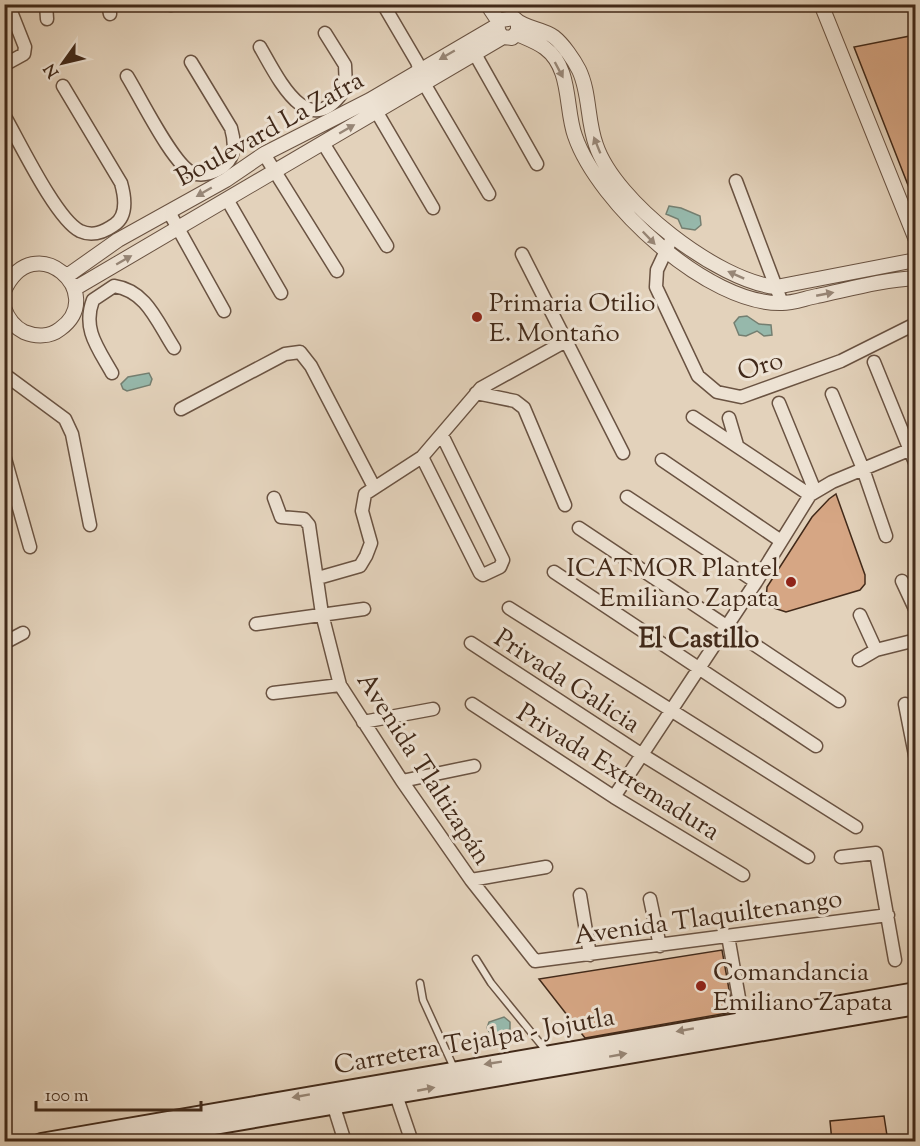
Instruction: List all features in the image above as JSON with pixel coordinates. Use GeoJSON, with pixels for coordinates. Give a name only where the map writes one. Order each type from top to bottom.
{"type":"FeatureCollection","features":[{"type":"Feature","properties":{"kind":"main road","name":"Carretera Tejalpa - Jojutla"},"geometry":{"type":"LineString","coordinates":[[120,1142],[334,1107],[744,1027],[915,991]]}},
{"type":"Feature","properties":{"kind":"main road","name":"Carretera Tejalpa - Jojutla"},"geometry":{"type":"LineString","coordinates":[[41,1142],[548,1053],[915,1006]]}},
{"type":"Feature","properties":{"kind":"street"},"geometry":{"type":"LineString","coordinates":[[46,4],[47,19]]}},
{"type":"Feature","properties":{"kind":"street"},"geometry":{"type":"LineString","coordinates":[[383,4],[420,71],[425,85],[489,194]]}},
{"type":"Feature","properties":{"kind":"street"},"geometry":{"type":"LineString","coordinates":[[487,4],[507,26],[546,49],[566,83],[570,121],[584,158],[627,215],[666,252],[695,272],[755,299],[782,303],[915,278]]}},
{"type":"Feature","properties":{"kind":"street"},"geometry":{"type":"LineString","coordinates":[[500,4],[507,26]]}},
{"type":"Feature","properties":{"kind":"street"},"geometry":{"type":"LineString","coordinates":[[821,4],[915,238]]}},
{"type":"Feature","properties":{"kind":"street"},"geometry":{"type":"LineString","coordinates":[[4,65],[17,60],[24,54],[25,47],[8,11]]}},
{"type":"Feature","properties":{"kind":"street"},"geometry":{"type":"LineString","coordinates":[[507,26],[554,37],[578,70],[585,87],[597,148],[617,179],[658,226],[672,238],[727,271],[757,285],[776,287],[915,260]]}},
{"type":"Feature","properties":{"kind":"street","name":"Boulevard La Zafra"},"geometry":{"type":"LineString","coordinates":[[74,289],[324,143],[420,71],[507,26]]}},
{"type":"Feature","properties":{"kind":"street","name":"Boulevard La Zafra"},"geometry":{"type":"LineString","coordinates":[[67,276],[118,240],[169,212],[223,174],[264,154],[332,111],[373,106],[425,85],[475,54],[507,26]]}},
{"type":"Feature","properties":{"kind":"street"},"geometry":{"type":"LineString","coordinates":[[260,47],[290,98],[299,106],[332,111],[346,87],[347,76],[345,65],[326,33]]}},
{"type":"Feature","properties":{"kind":"street"},"geometry":{"type":"LineString","coordinates":[[475,54],[537,164]]}},
{"type":"Feature","properties":{"kind":"street"},"geometry":{"type":"LineString","coordinates":[[127,76],[183,167],[200,175],[223,174],[230,158],[234,139],[231,128],[191,62]]}},
{"type":"Feature","properties":{"kind":"street"},"geometry":{"type":"LineString","coordinates":[[4,115],[70,225],[82,232],[92,234],[109,229],[120,222],[124,212],[124,194],[121,183],[63,86]]}},
{"type":"Feature","properties":{"kind":"street"},"geometry":{"type":"LineString","coordinates":[[373,106],[433,208]]}},
{"type":"Feature","properties":{"kind":"street"},"geometry":{"type":"LineString","coordinates":[[324,143],[387,246]]}},
{"type":"Feature","properties":{"kind":"street"},"geometry":{"type":"LineString","coordinates":[[264,154],[337,271]]}},
{"type":"Feature","properties":{"kind":"street"},"geometry":{"type":"LineString","coordinates":[[736,181],[782,303]]}},
{"type":"Feature","properties":{"kind":"street"},"geometry":{"type":"LineString","coordinates":[[228,201],[281,293]]}},
{"type":"Feature","properties":{"kind":"street"},"geometry":{"type":"LineString","coordinates":[[169,212],[224,311]]}},
{"type":"Feature","properties":{"kind":"street"},"geometry":{"type":"LineString","coordinates":[[109,229],[118,240]]}},
{"type":"Feature","properties":{"kind":"street","name":"Oro"},"geometry":{"type":"LineString","coordinates":[[672,238],[657,270],[656,287],[698,376],[717,393],[728,397],[741,397],[841,361],[911,326]]}},
{"type":"Feature","properties":{"kind":"street"},"geometry":{"type":"LineString","coordinates":[[522,254],[623,453]]}},
{"type":"Feature","properties":{"kind":"street"},"geometry":{"type":"LineString","coordinates":[[5,309],[9,327],[33,335],[56,332],[72,316],[76,305],[74,289],[67,276],[51,265],[41,263],[21,268],[6,282]]}},
{"type":"Feature","properties":{"kind":"street"},"geometry":{"type":"LineString","coordinates":[[897,264],[900,279]]}},
{"type":"Feature","properties":{"kind":"street"},"geometry":{"type":"LineString","coordinates":[[96,276],[104,290]]}},
{"type":"Feature","properties":{"kind":"street"},"geometry":{"type":"LineString","coordinates":[[112,373],[92,338],[88,325],[93,300],[104,290],[114,286],[134,291],[174,348]]}},
{"type":"Feature","properties":{"kind":"street"},"geometry":{"type":"LineString","coordinates":[[318,578],[360,566],[366,556],[371,543],[362,511],[364,494],[423,457],[476,393],[498,377],[566,341]]}},
{"type":"Feature","properties":{"kind":"street"},"geometry":{"type":"LineString","coordinates":[[181,409],[285,354],[300,352],[311,366],[374,487]]}},
{"type":"Feature","properties":{"kind":"street"},"geometry":{"type":"LineString","coordinates":[[874,362],[913,448],[915,465]]}},
{"type":"Feature","properties":{"kind":"street"},"geometry":{"type":"LineString","coordinates":[[4,375],[65,419],[72,434],[90,525]]}},
{"type":"Feature","properties":{"kind":"street"},"geometry":{"type":"LineString","coordinates":[[476,393],[515,401],[524,408],[565,505]]}},
{"type":"Feature","properties":{"kind":"street"},"geometry":{"type":"LineString","coordinates":[[831,394],[863,469],[886,536]]}},
{"type":"Feature","properties":{"kind":"street"},"geometry":{"type":"LineString","coordinates":[[779,403],[812,493]]}},
{"type":"Feature","properties":{"kind":"street"},"geometry":{"type":"LineString","coordinates":[[693,417],[812,493]]}},
{"type":"Feature","properties":{"kind":"street"},"geometry":{"type":"LineString","coordinates":[[729,418],[737,445]]}},
{"type":"Feature","properties":{"kind":"street"},"geometry":{"type":"LineString","coordinates":[[423,457],[480,573],[483,575],[503,564],[442,435]]}},
{"type":"Feature","properties":{"kind":"street"},"geometry":{"type":"LineString","coordinates":[[614,796],[756,582],[812,493],[913,448]]}},
{"type":"Feature","properties":{"kind":"street"},"geometry":{"type":"LineString","coordinates":[[4,455],[30,547]]}},
{"type":"Feature","properties":{"kind":"street"},"geometry":{"type":"LineString","coordinates":[[662,460],[781,542]]}},
{"type":"Feature","properties":{"kind":"street"},"geometry":{"type":"LineString","coordinates":[[627,497],[756,582]]}},
{"type":"Feature","properties":{"kind":"street","name":"Avenida Tlaltizapán"},"geometry":{"type":"LineString","coordinates":[[274,498],[281,517],[298,517],[304,519],[309,525],[322,614],[340,685],[402,781],[471,879],[535,961]]}},
{"type":"Feature","properties":{"kind":"street"},"geometry":{"type":"LineString","coordinates":[[579,528],[839,700]]}},
{"type":"Feature","properties":{"kind":"street"},"geometry":{"type":"LineString","coordinates":[[554,572],[816,746]]}},
{"type":"Feature","properties":{"kind":"street"},"geometry":{"type":"LineString","coordinates":[[902,581],[915,611]]}},
{"type":"Feature","properties":{"kind":"street"},"geometry":{"type":"LineString","coordinates":[[509,608],[856,827]]}},
{"type":"Feature","properties":{"kind":"street"},"geometry":{"type":"LineString","coordinates":[[256,624],[364,609]]}},
{"type":"Feature","properties":{"kind":"street"},"geometry":{"type":"LineString","coordinates":[[860,615],[876,650]]}},
{"type":"Feature","properties":{"kind":"street"},"geometry":{"type":"LineString","coordinates":[[4,643],[22,633]]}},
{"type":"Feature","properties":{"kind":"street"},"geometry":{"type":"LineString","coordinates":[[859,660],[876,650],[915,640]]}},
{"type":"Feature","properties":{"kind":"street","name":"Privada Galicia"},"geometry":{"type":"LineString","coordinates":[[471,643],[641,754],[808,857]]}},
{"type":"Feature","properties":{"kind":"street"},"geometry":{"type":"LineString","coordinates":[[273,693],[340,685]]}},
{"type":"Feature","properties":{"kind":"street","name":"Privada Extremadura"},"geometry":{"type":"LineString","coordinates":[[472,704],[614,796],[743,875]]}},
{"type":"Feature","properties":{"kind":"street"},"geometry":{"type":"LineString","coordinates":[[905,705],[915,760]]}},
{"type":"Feature","properties":{"kind":"street"},"geometry":{"type":"LineString","coordinates":[[363,723],[433,709]]}},
{"type":"Feature","properties":{"kind":"street"},"geometry":{"type":"LineString","coordinates":[[402,781],[474,766]]}},
{"type":"Feature","properties":{"kind":"street"},"geometry":{"type":"LineString","coordinates":[[841,857],[876,853],[895,960]]}},
{"type":"Feature","properties":{"kind":"street"},"geometry":{"type":"LineString","coordinates":[[471,879],[546,867]]}},
{"type":"Feature","properties":{"kind":"street"},"geometry":{"type":"LineString","coordinates":[[580,895],[590,955]]}},
{"type":"Feature","properties":{"kind":"street"},"geometry":{"type":"LineString","coordinates":[[650,899],[660,946]]}},
{"type":"Feature","properties":{"kind":"street","name":"Avenida Tlaquiltenango"},"geometry":{"type":"LineString","coordinates":[[535,961],[888,915]]}},
{"type":"Feature","properties":{"kind":"street"},"geometry":{"type":"LineString","coordinates":[[728,936],[744,1027]]}},
{"type":"Feature","properties":{"kind":"street"},"geometry":{"type":"LineString","coordinates":[[396,1095],[412,1142]]}},
{"type":"Feature","properties":{"kind":"street"},"geometry":{"type":"LineString","coordinates":[[334,1107],[345,1142]]}},
{"type":"Feature","properties":{"kind":"lane"},"geometry":{"type":"LineString","coordinates":[[476,959],[491,983],[548,1053]]}},
{"type":"Feature","properties":{"kind":"lane"},"geometry":{"type":"LineString","coordinates":[[420,983],[432,1021],[454,1069]]}},
{"type":"Feature","properties":{"kind":"shaded area"},"geometry":{"type":"Polygon","coordinates":[[[669,206],[700,216],[701,225],[695,230],[682,228],[678,219],[666,214],[669,206]]]}},
{"type":"Feature","properties":{"kind":"shaded area"},"geometry":{"type":"Polygon","coordinates":[[[747,316],[759,324],[771,325],[772,335],[764,336],[757,331],[746,336],[739,335],[734,323],[739,317],[747,316]]]}},
{"type":"Feature","properties":{"kind":"shaded area"},"geometry":{"type":"Polygon","coordinates":[[[149,373],[152,379],[150,385],[127,391],[123,389],[121,384],[128,377],[149,373]]]}},
{"type":"Feature","properties":{"kind":"shaded area"},"geometry":{"type":"Polygon","coordinates":[[[504,1017],[510,1022],[510,1029],[498,1035],[490,1033],[487,1028],[489,1022],[504,1017]]]}},
{"type":"Feature","properties":{"kind":"building"},"geometry":{"type":"Polygon","coordinates":[[[915,35],[915,203],[854,47],[915,35]]]}},
{"type":"Feature","properties":{"kind":"building"},"geometry":{"type":"Polygon","coordinates":[[[836,494],[865,575],[865,584],[860,590],[786,612],[774,608],[766,602],[767,587],[812,517],[836,494]]]}},
{"type":"Feature","properties":{"kind":"building"},"geometry":{"type":"Polygon","coordinates":[[[722,950],[733,1012],[585,1038],[539,979],[722,950]]]}},
{"type":"Feature","properties":{"kind":"building"},"geometry":{"type":"Polygon","coordinates":[[[884,1116],[888,1142],[832,1142],[830,1121],[884,1116]]]}},
{"type":"Feature","properties":{"kind":"place","name":"Primaria Otilio E. Montaño"},"geometry":{"type":"Point","coordinates":[477,317]}},
{"type":"Feature","properties":{"kind":"place","name":"ICATMOR Plantel Emiliano Zapata"},"geometry":{"type":"Point","coordinates":[791,582]}},
{"type":"Feature","properties":{"kind":"place","name":"Comandancia Emiliano Zapata"},"geometry":{"type":"Point","coordinates":[701,986]}},
{"type":"Feature","properties":{"kind":"district","name":"El Castillo"},"geometry":{"type":"Point","coordinates":[699,638]}}]}
